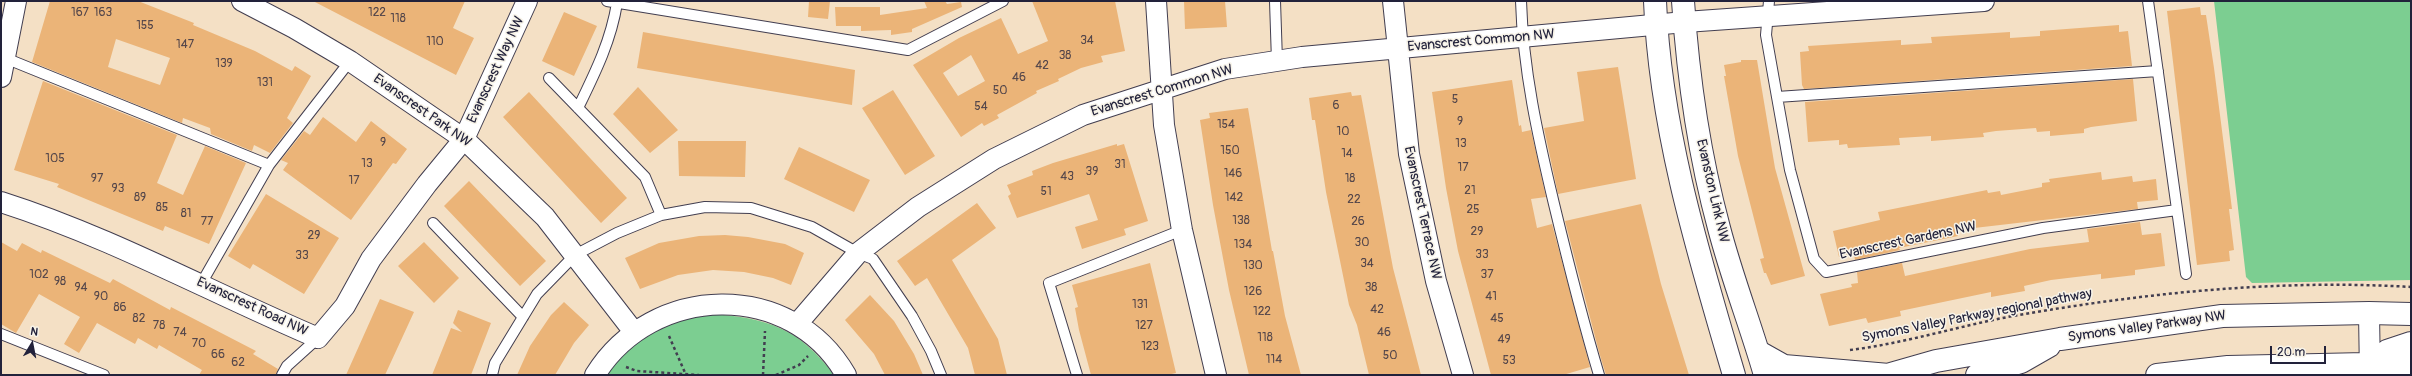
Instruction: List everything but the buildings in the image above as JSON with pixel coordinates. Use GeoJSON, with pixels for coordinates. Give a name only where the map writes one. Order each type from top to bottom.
{"type":"FeatureCollection","features":[{"type":"Feature","properties":{"kind":"main road","name":"Evanston Link NW"},"geometry":{"type":"LineString","coordinates":[[1655,1],[1673,18],[1689,75],[1718,227],[1745,315],[1759,352],[1765,375]]}},
{"type":"Feature","properties":{"kind":"main road","name":"Evanston Link NW"},"geometry":{"type":"LineString","coordinates":[[1673,18],[1665,111],[1699,256],[1734,375]]}},
{"type":"Feature","properties":{"kind":"main road","name":"Symons Valley Parkway NW"},"geometry":{"type":"LineString","coordinates":[[1888,375],[1936,361],[2060,339],[2222,316],[2369,313],[2411,314]]}},
{"type":"Feature","properties":{"kind":"main road"},"geometry":{"type":"LineString","coordinates":[[1977,375],[2021,362],[2060,339]]}},
{"type":"Feature","properties":{"kind":"main road"},"geometry":{"type":"LineString","coordinates":[[2370,369],[2387,351],[2411,342]]}},
{"type":"Feature","properties":{"kind":"main road"},"geometry":{"type":"LineString","coordinates":[[1759,352],[1784,366],[1888,375]]}},
{"type":"Feature","properties":{"kind":"main road"},"geometry":{"type":"LineString","coordinates":[[2156,375],[2228,367],[2370,369],[2411,363]]}},
{"type":"Feature","properties":{"kind":"main road"},"geometry":{"type":"LineString","coordinates":[[2228,367],[2267,375]]}},
{"type":"Feature","properties":{"kind":"street"},"geometry":{"type":"LineString","coordinates":[[3,67],[16,1]]}},
{"type":"Feature","properties":{"kind":"street","name":"Evanscrest Park NW"},"geometry":{"type":"LineString","coordinates":[[242,1],[294,28],[350,61],[464,139],[545,217],[634,332]]}},
{"type":"Feature","properties":{"kind":"street","name":"Evanscrest Way NW"},"geometry":{"type":"LineString","coordinates":[[464,139],[527,1]]}},
{"type":"Feature","properties":{"kind":"street"},"geometry":{"type":"LineString","coordinates":[[1156,1],[1164,125],[1182,230],[1216,375]]}},
{"type":"Feature","properties":{"kind":"street"},"geometry":{"type":"LineString","coordinates":[[1393,1],[1397,48]]}},
{"type":"Feature","properties":{"kind":"street","name":"Evanscrest Common NW"},"geometry":{"type":"LineString","coordinates":[[797,324],[858,253],[918,207],[994,158],[1083,115],[1162,91],[1225,69],[1277,60],[1397,48],[1522,38],[1673,18],[1769,8],[1984,1]]}},
{"type":"Feature","properties":{"kind":"street","name":"Evanscrest Terrace NW"},"geometry":{"type":"LineString","coordinates":[[1397,48],[1409,154],[1436,281],[1463,375]]}},
{"type":"Feature","properties":{"kind":"street","name":"Evanscrest Road NW"},"geometry":{"type":"LineString","coordinates":[[1,202],[45,216],[156,262],[318,338],[345,306],[371,258],[426,184],[464,139]]}},
{"type":"Feature","properties":{"kind":"street"},"geometry":{"type":"LineString","coordinates":[[596,375],[606,358],[634,332],[672,312],[714,304],[757,308],[797,324],[836,357],[846,375]]}},
{"type":"Feature","properties":{"kind":"street"},"geometry":{"type":"LineString","coordinates":[[2369,313],[2370,369]]}},
{"type":"Feature","properties":{"kind":"lane"},"geometry":{"type":"LineString","coordinates":[[607,1],[908,50],[1003,1]]}},
{"type":"Feature","properties":{"kind":"lane"},"geometry":{"type":"LineString","coordinates":[[1275,1],[1277,60]]}},
{"type":"Feature","properties":{"kind":"lane"},"geometry":{"type":"LineString","coordinates":[[1521,1],[1522,38],[1536,125],[1577,300],[1599,375]]}},
{"type":"Feature","properties":{"kind":"lane"},"geometry":{"type":"LineString","coordinates":[[2148,1],[2186,274]]}},
{"type":"Feature","properties":{"kind":"lane"},"geometry":{"type":"LineString","coordinates":[[578,108],[604,55],[614,26],[617,3]]}},
{"type":"Feature","properties":{"kind":"lane","name":"Evanscrest Gardens NW"},"geometry":{"type":"LineString","coordinates":[[1769,8],[1766,35],[1790,170],[1814,259],[1826,272],[2044,228],[2177,210]]}},
{"type":"Feature","properties":{"kind":"lane"},"geometry":{"type":"LineString","coordinates":[[201,284],[268,165],[350,61]]}},
{"type":"Feature","properties":{"kind":"lane"},"geometry":{"type":"LineString","coordinates":[[3,67],[268,165]]}},
{"type":"Feature","properties":{"kind":"lane"},"geometry":{"type":"LineString","coordinates":[[1777,97],[2158,71]]}},
{"type":"Feature","properties":{"kind":"lane"},"geometry":{"type":"LineString","coordinates":[[549,78],[645,177],[661,215]]}},
{"type":"Feature","properties":{"kind":"lane"},"geometry":{"type":"LineString","coordinates":[[492,375],[495,363],[537,294],[575,255],[617,232],[661,215],[705,207],[751,208],[812,227],[858,253],[873,259],[912,316],[931,351],[941,375]]}},
{"type":"Feature","properties":{"kind":"lane"},"geometry":{"type":"LineString","coordinates":[[433,223],[523,316]]}},
{"type":"Feature","properties":{"kind":"lane"},"geometry":{"type":"LineString","coordinates":[[1076,375],[1049,283],[1182,230]]}},
{"type":"Feature","properties":{"kind":"lane"},"geometry":{"type":"LineString","coordinates":[[1,334],[104,375]]}},
{"type":"Feature","properties":{"kind":"lane"},"geometry":{"type":"LineString","coordinates":[[282,375],[287,366],[318,338]]}},
{"type":"Feature","properties":{"kind":"path","name":"Symons Valley Parkway regional pathway"},"geometry":{"type":"LineString","coordinates":[[1848,350],[1876,347],[2012,316],[2116,300],[2286,286],[2411,287]]}},
{"type":"Feature","properties":{"kind":"path"},"geometry":{"type":"LineString","coordinates":[[763,375],[763,340],[767,325]]}},
{"type":"Feature","properties":{"kind":"path"},"geometry":{"type":"LineString","coordinates":[[668,334],[686,375]]}},
{"type":"Feature","properties":{"kind":"path"},"geometry":{"type":"LineString","coordinates":[[776,375],[799,365],[811,352]]}},
{"type":"Feature","properties":{"kind":"path"},"geometry":{"type":"LineString","coordinates":[[623,364],[631,370],[637,371],[699,375]]}},
{"type":"Feature","properties":{"kind":"green space"},"geometry":{"type":"Polygon","coordinates":[[[2214,1],[2411,1],[2411,280],[2252,283],[2246,277],[2214,1]]]}},
{"type":"Feature","properties":{"kind":"green space"},"geometry":{"type":"Polygon","coordinates":[[[711,314],[749,319],[781,328],[808,346],[834,375],[605,375],[627,350],[654,330],[679,320],[711,314]]]}}]}
